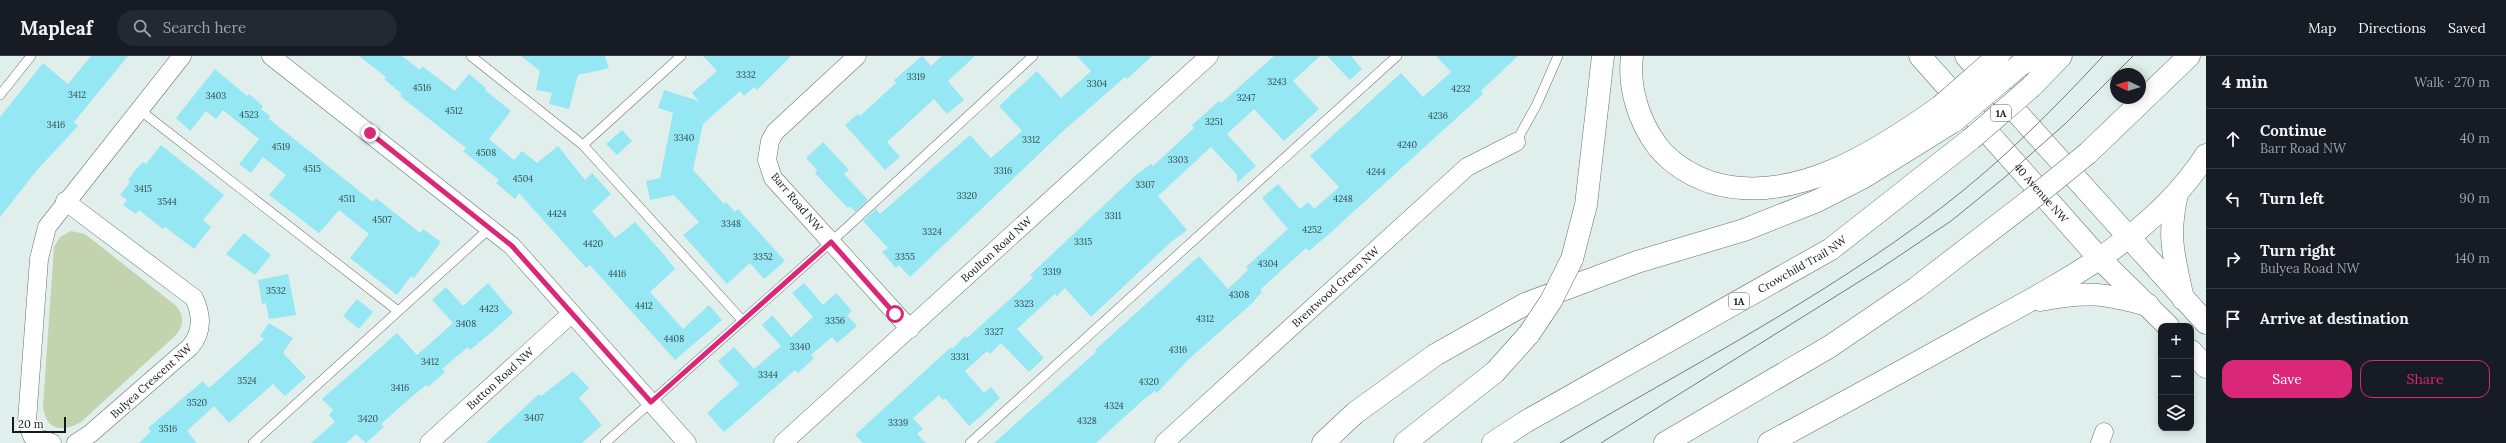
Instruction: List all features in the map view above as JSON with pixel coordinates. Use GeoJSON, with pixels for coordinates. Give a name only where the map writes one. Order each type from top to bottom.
{"type":"FeatureCollection","features":[{"type":"Feature","properties":{"kind":"main road"},"geometry":{"type":"LineString","coordinates":[[1405,443],[1495,372],[1530,334],[1551,301],[1572,258],[1586,205],[1603,56]]}},
{"type":"Feature","properties":{"kind":"main road"},"geometry":{"type":"LineString","coordinates":[[1632,56],[1635,98],[1642,121],[1654,141],[1669,159],[1688,173],[1699,178],[1731,187],[1766,189],[1805,180],[1863,157],[1908,130],[1947,114],[1998,56]]}},
{"type":"Feature","properties":{"kind":"main road","name":"40 Avenue NW"},"geometry":{"type":"LineString","coordinates":[[1920,56],[2099,258],[2165,323]]}},
{"type":"Feature","properties":{"kind":"main road"},"geometry":{"type":"LineString","coordinates":[[1966,56],[2206,323]]}},
{"type":"Feature","properties":{"kind":"main road","name":"Crowchild Trail NW"},"geometry":{"type":"LineString","coordinates":[[1493,443],[1532,418],[1831,249],[1971,139],[2031,87],[2061,56]]}},
{"type":"Feature","properties":{"kind":"main road"},"geometry":{"type":"LineString","coordinates":[[1665,443],[1829,347],[1916,288],[2029,201],[2088,153],[2188,56]]}},
{"type":"Feature","properties":{"kind":"main road"},"geometry":{"type":"LineString","coordinates":[[1323,443],[1355,413],[1435,355],[1525,304],[1637,262],[1744,230],[1817,201],[1870,174],[1947,114],[2028,61]]}},
{"type":"Feature","properties":{"kind":"main road"},"geometry":{"type":"LineString","coordinates":[[1769,443],[2027,302],[2099,258],[2129,236],[2177,194],[2206,155]]}},
{"type":"Feature","properties":{"kind":"main road"},"geometry":{"type":"LineString","coordinates":[[2177,194],[2171,220],[2170,237],[2183,299]]}},
{"type":"Feature","properties":{"kind":"main road"},"geometry":{"type":"LineString","coordinates":[[2027,302],[2079,293],[2098,293],[2148,305]]}},
{"type":"Feature","properties":{"kind":"main road"},"geometry":{"type":"LineString","coordinates":[[2194,354],[2206,367]]}},
{"type":"Feature","properties":{"kind":"street"},"geometry":{"type":"LineString","coordinates":[[52,443],[32,436],[28,421],[39,259],[47,227],[65,201],[140,111],[182,56]]}},
{"type":"Feature","properties":{"kind":"street"},"geometry":{"type":"LineString","coordinates":[[271,56],[512,246],[687,443]]}},
{"type":"Feature","properties":{"kind":"street","name":"Barr Road NW"},"geometry":{"type":"LineString","coordinates":[[857,56],[774,132],[768,150],[769,168],[773,178],[910,329]]}},
{"type":"Feature","properties":{"kind":"street","name":"Boulton Road NW"},"geometry":{"type":"LineString","coordinates":[[782,443],[910,329],[1209,56]]}},
{"type":"Feature","properties":{"kind":"street","name":"Brentwood Green NW"},"geometry":{"type":"LineString","coordinates":[[1164,443],[1467,167],[1516,142]]}},
{"type":"Feature","properties":{"kind":"street","name":"Bulyea Crescent NW"},"geometry":{"type":"LineString","coordinates":[[65,201],[194,298],[199,309],[200,321],[198,334],[190,347],[90,434],[76,443]]}},
{"type":"Feature","properties":{"kind":"street","name":"Button Road NW"},"geometry":{"type":"LineString","coordinates":[[429,443],[571,314]]}},
{"type":"Feature","properties":{"kind":"lane"},"geometry":{"type":"LineString","coordinates":[[0,95],[31,56]]}},
{"type":"Feature","properties":{"kind":"lane"},"geometry":{"type":"LineString","coordinates":[[471,56],[583,145],[742,320]]}},
{"type":"Feature","properties":{"kind":"lane"},"geometry":{"type":"LineString","coordinates":[[583,145],[681,56]]}},
{"type":"Feature","properties":{"kind":"lane"},"geometry":{"type":"LineString","coordinates":[[605,443],[831,242],[1033,56]]}},
{"type":"Feature","properties":{"kind":"lane"},"geometry":{"type":"LineString","coordinates":[[970,443],[1397,56]]}},
{"type":"Feature","properties":{"kind":"lane"},"geometry":{"type":"LineString","coordinates":[[1516,142],[1537,104],[1558,56]]}},
{"type":"Feature","properties":{"kind":"lane"},"geometry":{"type":"LineString","coordinates":[[140,111],[398,311]]}},
{"type":"Feature","properties":{"kind":"lane"},"geometry":{"type":"LineString","coordinates":[[253,443],[490,228]]}},
{"type":"Feature","properties":{"kind":"green space"},"geometry":{"type":"Polygon","coordinates":[[[71,231],[85,234],[175,305],[182,316],[182,323],[176,335],[81,422],[67,428],[56,428],[48,421],[43,406],[54,247],[60,237],[71,231]]]}},
{"type":"Feature","properties":{"kind":"building"},"geometry":{"type":"Polygon","coordinates":[[[91,56],[128,56],[74,122],[78,126],[37,170],[0,217],[0,117],[43,63],[68,84],[91,56]]]}},
{"type":"Feature","properties":{"kind":"building"},"geometry":{"type":"Polygon","coordinates":[[[359,56],[402,56],[420,70],[422,66],[455,91],[469,74],[486,88],[485,90],[511,111],[489,139],[514,160],[522,151],[537,163],[558,146],[585,180],[592,173],[611,194],[592,211],[615,238],[635,222],[665,256],[675,269],[650,292],[683,329],[709,305],[722,320],[675,360],[590,265],[586,268],[519,193],[515,199],[496,183],[499,180],[463,151],[466,148],[400,96],[402,94],[384,79],[386,77],[359,56]]]}},
{"type":"Feature","properties":{"kind":"building"},"geometry":{"type":"Polygon","coordinates":[[[521,56],[605,56],[609,68],[578,75],[569,109],[549,104],[552,93],[536,90],[540,71],[521,56]]]}},
{"type":"Feature","properties":{"kind":"building"},"geometry":{"type":"Polygon","coordinates":[[[703,56],[791,56],[757,90],[754,87],[744,96],[740,91],[703,124],[693,170],[724,204],[726,202],[735,212],[738,209],[785,261],[764,279],[750,263],[727,284],[683,235],[699,222],[674,195],[650,200],[646,181],[660,178],[673,113],[658,108],[664,90],[699,101],[692,93],[717,71],[703,56]]]}},
{"type":"Feature","properties":{"kind":"building"},"geometry":{"type":"Polygon","coordinates":[[[922,56],[931,66],[942,56],[975,56],[948,81],[964,100],[947,114],[934,99],[887,142],[900,157],[885,170],[845,125],[858,114],[860,116],[896,83],[894,80],[922,56]]]}},
{"type":"Feature","properties":{"kind":"building"},"geometry":{"type":"Polygon","coordinates":[[[1077,56],[1152,56],[1127,79],[1125,77],[1061,133],[910,277],[899,265],[896,268],[882,252],[888,248],[863,221],[876,209],[880,214],[970,135],[991,158],[1022,131],[999,106],[1037,71],[1061,98],[1091,71],[1077,56]]]}},
{"type":"Feature","properties":{"kind":"building"},"geometry":{"type":"Polygon","coordinates":[[[1274,56],[1320,56],[1293,81],[1319,109],[1284,141],[1254,109],[1227,134],[1256,166],[1237,183],[1237,175],[1211,147],[1158,196],[1187,230],[1170,243],[1091,317],[1065,288],[1057,296],[1055,294],[1017,329],[1044,358],[1029,372],[1001,343],[990,354],[987,351],[965,371],[984,393],[991,387],[1000,398],[969,426],[945,398],[943,400],[939,395],[913,418],[923,429],[917,434],[926,443],[863,443],[855,435],[951,347],[952,349],[965,336],[967,338],[1033,278],[1030,275],[1137,174],[1151,164],[1153,166],[1194,128],[1192,125],[1219,101],[1221,103],[1274,56]]]}},
{"type":"Feature","properties":{"kind":"building"},"geometry":{"type":"Polygon","coordinates":[[[1327,56],[1351,56],[1362,69],[1350,80],[1327,56]]]}},
{"type":"Feature","properties":{"kind":"building"},"geometry":{"type":"Polygon","coordinates":[[[1436,56],[1518,56],[1481,91],[1483,94],[1329,234],[1309,251],[1306,248],[1260,290],[1262,292],[1249,306],[1189,359],[1157,393],[1155,391],[1142,401],[1096,443],[994,443],[1096,352],[1095,350],[1199,256],[1228,289],[1248,270],[1246,267],[1288,229],[1262,198],[1278,184],[1300,209],[1308,202],[1314,209],[1339,187],[1310,156],[1401,73],[1423,97],[1451,72],[1436,56]]]}},
{"type":"Feature","properties":{"kind":"building"},"geometry":{"type":"Polygon","coordinates":[[[215,69],[247,96],[249,94],[263,106],[261,109],[270,116],[269,119],[373,202],[376,198],[420,233],[423,229],[441,242],[414,278],[411,276],[397,295],[350,258],[369,234],[339,210],[319,233],[269,195],[286,175],[263,157],[251,173],[239,164],[259,139],[223,110],[216,119],[206,111],[190,131],[176,118],[215,69]]]}},
{"type":"Feature","properties":{"kind":"building"},"geometry":{"type":"Polygon","coordinates":[[[622,130],[632,141],[617,155],[606,144],[622,130]]]}},
{"type":"Feature","properties":{"kind":"building"},"geometry":{"type":"Polygon","coordinates":[[[823,142],[849,170],[844,174],[868,200],[855,212],[850,206],[848,208],[815,173],[817,170],[806,158],[823,142]]]}},
{"type":"Feature","properties":{"kind":"building"},"geometry":{"type":"Polygon","coordinates":[[[161,145],[224,195],[203,220],[211,227],[194,249],[165,227],[163,229],[139,210],[136,214],[123,205],[127,200],[120,195],[130,182],[128,180],[143,162],[146,164],[161,145]]]}},
{"type":"Feature","properties":{"kind":"building"},"geometry":{"type":"Polygon","coordinates":[[[244,233],[271,255],[255,275],[226,254],[244,233]]]}},
{"type":"Feature","properties":{"kind":"building"},"geometry":{"type":"Polygon","coordinates":[[[288,274],[296,315],[269,319],[266,303],[262,304],[258,280],[288,274]]]}},
{"type":"Feature","properties":{"kind":"building"},"geometry":{"type":"Polygon","coordinates":[[[488,283],[513,313],[470,350],[468,347],[442,369],[445,372],[428,387],[426,385],[381,424],[384,427],[366,443],[356,434],[346,443],[311,443],[335,422],[329,415],[333,410],[322,399],[397,333],[417,355],[453,323],[432,300],[446,287],[463,306],[488,283]]]}},
{"type":"Feature","properties":{"kind":"building"},"geometry":{"type":"Polygon","coordinates":[[[804,283],[823,305],[836,293],[852,311],[847,315],[857,326],[837,343],[832,337],[811,355],[814,358],[798,373],[795,370],[724,432],[707,413],[739,384],[718,361],[734,347],[754,369],[781,346],[762,325],[772,315],[791,337],[813,317],[792,293],[804,283]]]}},
{"type":"Feature","properties":{"kind":"building"},"geometry":{"type":"Polygon","coordinates":[[[357,299],[373,312],[359,329],[343,316],[357,299]]]}},
{"type":"Feature","properties":{"kind":"building"},"geometry":{"type":"Polygon","coordinates":[[[269,323],[293,338],[283,353],[306,377],[285,396],[273,384],[229,423],[214,406],[187,431],[197,443],[139,443],[151,431],[148,428],[203,381],[209,388],[264,339],[260,336],[269,323]]]}},
{"type":"Feature","properties":{"kind":"building"},"geometry":{"type":"Polygon","coordinates":[[[573,371],[589,388],[579,398],[602,425],[582,443],[486,443],[539,394],[541,396],[573,371]]]}},
{"type":"Feature","properties":{"kind":"tram line"},"geometry":{"type":"LineString","coordinates":[[1560,443],[1754,331],[1802,302],[1896,241],[1941,208],[1984,173],[2045,116],[2103,56]]}},
{"type":"Feature","properties":{"kind":"tram line"},"geometry":{"type":"LineString","coordinates":[[1601,443],[1881,268],[1951,221],[2004,178],[2065,124],[2133,56]]}},
{"type":"Feature","properties":{"kind":"route"},"geometry":{"type":"LineString","coordinates":[[370,133],[512,246],[651,402],[831,242],[895,314]]}}]}
